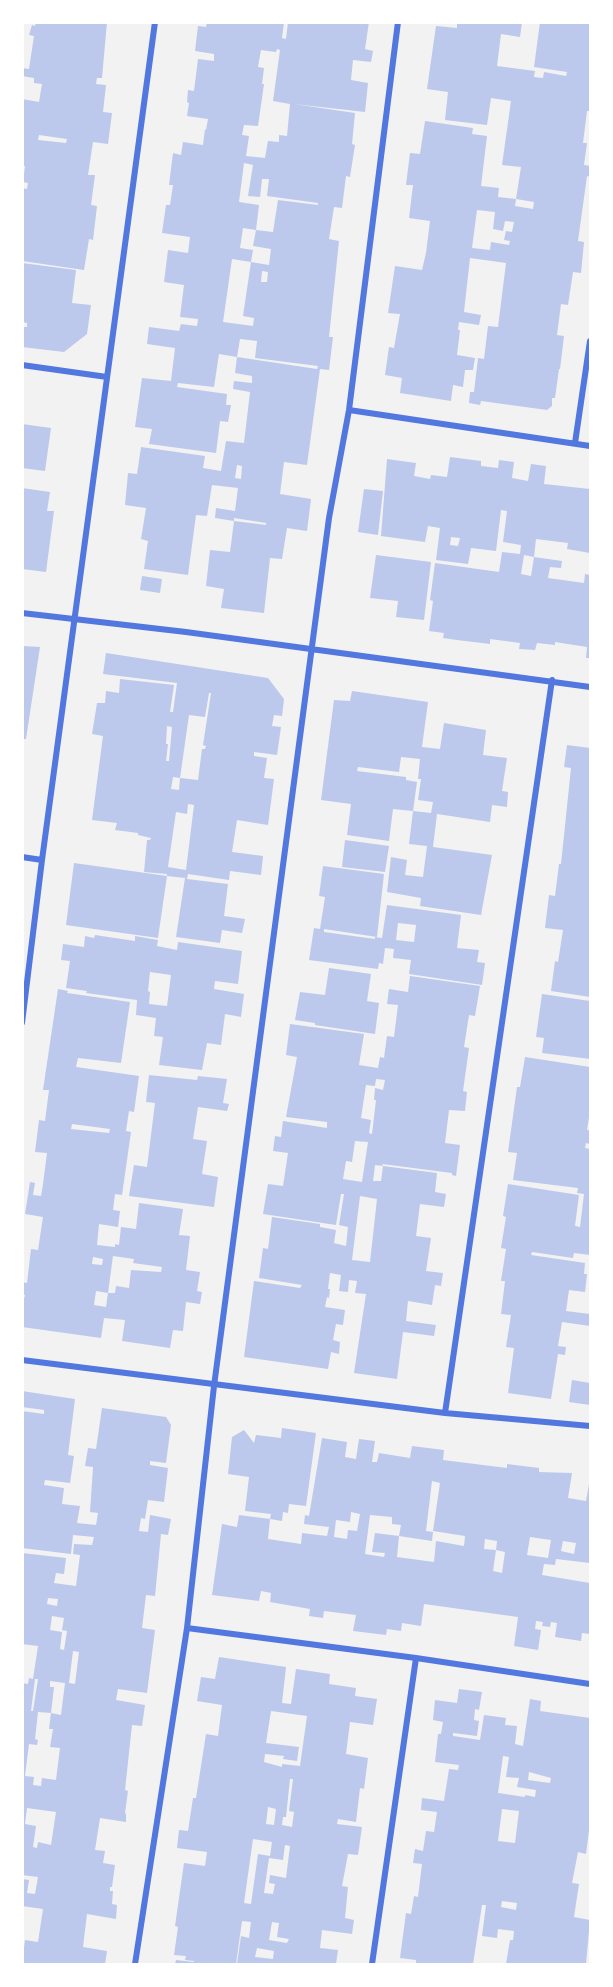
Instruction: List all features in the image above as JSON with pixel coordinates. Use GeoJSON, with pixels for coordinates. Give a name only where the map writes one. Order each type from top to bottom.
{"type":"FeatureCollection","features":[{"type":"Feature","properties":{"kind":"street"},"geometry":{"type":"LineString","coordinates":[[22,1023],[155,22]]}},
{"type":"Feature","properties":{"kind":"street"},"geometry":{"type":"LineString","coordinates":[[135,1965],[188,1628],[214,1386],[329,518],[349,410],[399,22]]}},
{"type":"Feature","properties":{"kind":"street"},"geometry":{"type":"LineString","coordinates":[[575,443],[591,341]]}},
{"type":"Feature","properties":{"kind":"street"},"geometry":{"type":"LineString","coordinates":[[22,365],[107,377]]}},
{"type":"Feature","properties":{"kind":"street"},"geometry":{"type":"LineString","coordinates":[[349,410],[591,446]]}},
{"type":"Feature","properties":{"kind":"street"},"geometry":{"type":"LineString","coordinates":[[22,613],[552,680],[591,687]]}},
{"type":"Feature","properties":{"kind":"street"},"geometry":{"type":"LineString","coordinates":[[445,1413],[552,680]]}},
{"type":"Feature","properties":{"kind":"street"},"geometry":{"type":"LineString","coordinates":[[22,857],[42,860]]}},
{"type":"Feature","properties":{"kind":"street"},"geometry":{"type":"LineString","coordinates":[[22,1360],[214,1386],[445,1413],[591,1426]]}},
{"type":"Feature","properties":{"kind":"street"},"geometry":{"type":"LineString","coordinates":[[188,1628],[591,1684]]}},
{"type":"Feature","properties":{"kind":"street"},"geometry":{"type":"LineString","coordinates":[[372,1965],[416,1658]]}},
{"type":"Feature","properties":{"kind":"building"},"geometry":{"type":"Polygon","coordinates":[[[36,22],[107,22],[102,78],[97,78],[96,84],[106,85],[103,112],[112,113],[108,144],[93,142],[88,175],[95,175],[91,205],[97,206],[93,240],[89,239],[84,270],[22,261],[22,188],[27,189],[28,183],[23,182],[25,166],[22,165],[24,150],[22,150],[22,99],[39,102],[42,84],[34,83],[34,78],[22,76],[22,68],[29,69],[34,36],[29,35],[32,25],[35,26],[36,22]],[[39,135],[38,140],[66,143],[67,139],[39,135]]]}},
{"type":"Feature","properties":{"kind":"building"},"geometry":{"type":"Polygon","coordinates":[[[207,22],[284,22],[282,38],[286,39],[288,22],[369,22],[365,49],[373,51],[371,62],[353,60],[351,80],[368,83],[365,112],[294,104],[355,113],[352,144],[355,145],[350,177],[346,176],[342,208],[334,207],[329,239],[339,241],[329,337],[333,337],[329,370],[320,369],[307,465],[284,462],[280,494],[311,499],[307,531],[287,528],[282,559],[270,558],[264,613],[221,608],[224,589],[206,586],[210,550],[230,552],[234,521],[215,518],[216,508],[235,511],[238,488],[212,485],[207,516],[196,515],[188,575],[144,569],[148,541],[141,539],[146,508],[125,505],[128,473],[137,474],[141,447],[205,456],[203,468],[221,471],[226,441],[244,443],[250,392],[233,389],[234,381],[252,383],[252,376],[235,373],[237,357],[219,354],[214,387],[178,383],[177,387],[227,394],[226,405],[231,405],[228,422],[220,421],[216,453],[149,444],[152,429],[135,427],[142,378],[171,381],[175,348],[147,344],[149,327],[179,331],[181,324],[197,326],[198,319],[180,317],[184,285],[164,282],[168,250],[188,253],[190,237],[162,233],[166,205],[170,205],[173,185],[169,185],[173,153],[181,155],[183,142],[203,145],[208,119],[187,116],[189,103],[187,102],[188,90],[194,91],[198,59],[214,61],[214,54],[195,51],[198,26],[206,27],[207,22]],[[277,49],[276,52],[261,50],[258,67],[264,68],[262,84],[264,84],[258,126],[244,125],[242,135],[249,136],[246,156],[265,158],[268,141],[279,142],[279,135],[287,136],[290,104],[273,101],[280,50],[277,49]],[[244,163],[239,202],[259,205],[256,230],[273,232],[278,200],[318,205],[318,203],[267,196],[269,179],[262,179],[260,197],[248,196],[253,165],[244,163]],[[243,228],[240,248],[253,250],[251,262],[269,265],[271,249],[253,246],[256,230],[243,228]],[[232,259],[223,322],[253,326],[254,318],[243,316],[251,262],[232,259]],[[262,271],[261,282],[267,282],[268,272],[262,271]],[[240,339],[237,357],[317,369],[318,366],[255,358],[257,341],[240,339]],[[237,465],[235,478],[241,479],[242,466],[237,465]],[[234,518],[234,521],[266,525],[266,523],[234,518]]]}},
{"type":"Feature","properties":{"kind":"building"},"geometry":{"type":"Polygon","coordinates":[[[457,22],[522,22],[520,37],[501,34],[497,66],[535,71],[534,77],[543,78],[544,72],[566,76],[567,72],[534,67],[540,22],[590,22],[590,111],[587,111],[583,143],[587,143],[584,165],[590,166],[590,177],[587,176],[578,241],[584,242],[581,273],[573,272],[568,305],[561,304],[557,335],[564,336],[560,369],[555,398],[552,398],[552,406],[547,410],[481,401],[480,405],[469,403],[470,392],[474,392],[478,358],[484,359],[488,326],[498,327],[506,263],[470,258],[464,312],[481,315],[479,325],[459,322],[457,355],[475,358],[473,370],[465,370],[463,387],[453,385],[451,401],[400,393],[402,378],[385,375],[389,347],[394,348],[400,314],[388,313],[395,266],[422,270],[426,253],[430,221],[409,218],[413,185],[406,185],[410,153],[420,154],[425,121],[473,128],[472,134],[487,136],[481,186],[499,188],[498,197],[516,199],[521,167],[502,165],[511,101],[491,98],[487,125],[445,120],[448,92],[427,89],[436,26],[457,28],[457,22]],[[516,199],[515,206],[533,209],[534,202],[516,199]],[[477,210],[472,248],[490,250],[491,242],[509,245],[510,241],[504,240],[506,231],[512,232],[514,222],[505,221],[503,231],[493,229],[495,212],[477,210]]]}},
{"type":"Feature","properties":{"kind":"building"},"geometry":{"type":"Polygon","coordinates":[[[22,263],[76,270],[72,303],[91,305],[87,334],[64,352],[22,347],[22,327],[27,327],[27,323],[22,322],[22,263]]]}},
{"type":"Feature","properties":{"kind":"building"},"geometry":{"type":"Polygon","coordinates":[[[22,424],[51,428],[45,471],[22,468],[22,424]]]}},
{"type":"Feature","properties":{"kind":"building"},"geometry":{"type":"Polygon","coordinates":[[[450,457],[481,461],[481,466],[498,468],[499,460],[514,462],[512,478],[528,481],[531,464],[546,466],[544,484],[590,489],[590,553],[567,549],[568,543],[536,539],[534,557],[562,561],[561,568],[550,567],[548,578],[584,583],[585,574],[590,575],[590,658],[586,658],[587,647],[555,642],[555,645],[537,643],[535,650],[519,649],[520,643],[490,639],[490,644],[457,640],[443,638],[444,633],[429,631],[435,563],[499,572],[502,552],[520,554],[521,545],[503,542],[507,511],[501,510],[496,551],[471,548],[468,564],[436,560],[440,528],[428,526],[425,542],[381,536],[387,459],[416,463],[414,476],[430,479],[431,475],[447,477],[450,457]],[[451,537],[450,545],[458,546],[460,538],[451,537]],[[524,555],[521,574],[531,576],[534,557],[524,555]]]}},
{"type":"Feature","properties":{"kind":"building"},"geometry":{"type":"Polygon","coordinates":[[[22,488],[50,492],[47,511],[54,511],[46,572],[22,569],[22,488]]]}},
{"type":"Feature","properties":{"kind":"building"},"geometry":{"type":"Polygon","coordinates":[[[364,489],[383,491],[378,535],[358,532],[364,489]]]}},
{"type":"Feature","properties":{"kind":"building"},"geometry":{"type":"Polygon","coordinates":[[[376,555],[431,562],[424,620],[396,617],[398,601],[370,598],[376,555]]]}},
{"type":"Feature","properties":{"kind":"building"},"geometry":{"type":"Polygon","coordinates":[[[142,576],[162,579],[160,593],[140,590],[142,576]]]}},
{"type":"Feature","properties":{"kind":"building"},"geometry":{"type":"Polygon","coordinates":[[[22,646],[40,647],[26,739],[22,739],[22,646]]]}},
{"type":"Feature","properties":{"kind":"building"},"geometry":{"type":"Polygon","coordinates":[[[106,653],[268,678],[284,699],[282,716],[274,715],[272,726],[281,727],[277,755],[254,752],[254,756],[267,758],[264,778],[274,779],[268,825],[237,820],[232,852],[263,856],[261,875],[230,871],[229,880],[188,874],[187,879],[228,884],[224,916],[245,919],[242,933],[222,930],[220,943],[176,937],[185,878],[144,872],[147,840],[151,838],[138,835],[138,833],[115,830],[117,823],[92,820],[103,736],[92,734],[97,703],[105,703],[106,691],[119,693],[120,679],[174,685],[170,712],[173,712],[177,683],[103,674],[106,653]],[[209,693],[205,717],[189,715],[180,778],[198,780],[202,749],[206,746],[203,745],[211,693],[209,693]],[[167,726],[166,744],[168,744],[166,761],[169,761],[172,727],[167,726]],[[173,777],[171,789],[179,790],[180,778],[173,777]],[[188,804],[187,814],[176,812],[168,867],[186,870],[194,805],[188,804]]]}},
{"type":"Feature","properties":{"kind":"building"},"geometry":{"type":"Polygon","coordinates":[[[352,691],[428,702],[422,747],[440,749],[444,723],[486,730],[483,755],[507,758],[502,791],[508,792],[507,807],[492,805],[490,822],[437,814],[433,847],[492,855],[481,915],[420,906],[421,898],[387,892],[391,857],[407,860],[405,875],[423,877],[427,846],[409,844],[413,811],[393,809],[389,841],[347,835],[351,804],[321,800],[334,700],[350,701],[352,691]],[[401,757],[399,772],[358,767],[357,771],[406,777],[406,780],[417,782],[413,811],[431,813],[433,802],[418,800],[421,779],[418,779],[420,759],[401,757]]]}},
{"type":"Feature","properties":{"kind":"building"},"geometry":{"type":"Polygon","coordinates":[[[567,745],[590,748],[590,997],[551,991],[555,961],[558,962],[563,930],[545,928],[549,895],[555,896],[559,864],[561,864],[571,768],[564,767],[567,745]]]}},
{"type":"Feature","properties":{"kind":"building"},"geometry":{"type":"Polygon","coordinates":[[[345,840],[389,846],[385,872],[342,867],[345,840]]]}},
{"type":"Feature","properties":{"kind":"building"},"geometry":{"type":"Polygon","coordinates":[[[74,863],[167,876],[158,938],[66,925],[74,863]]]}},
{"type":"Feature","properties":{"kind":"building"},"geometry":{"type":"Polygon","coordinates":[[[323,866],[384,874],[377,937],[324,929],[324,932],[375,939],[375,937],[382,938],[387,905],[461,915],[457,948],[479,950],[477,962],[485,963],[482,985],[409,974],[411,960],[393,958],[394,949],[385,948],[383,964],[379,963],[378,969],[309,960],[314,928],[320,929],[325,897],[319,896],[323,866]],[[398,923],[396,940],[414,942],[416,925],[398,923]]]}},
{"type":"Feature","properties":{"kind":"building"},"geometry":{"type":"Polygon","coordinates":[[[95,935],[135,941],[135,936],[158,940],[157,946],[177,950],[178,942],[242,951],[238,984],[215,981],[214,989],[244,994],[241,1017],[225,1014],[221,1045],[207,1043],[202,1070],[159,1065],[163,1037],[154,1036],[156,1018],[136,1015],[137,1000],[66,988],[70,961],[61,960],[63,944],[84,947],[85,936],[94,938],[95,935]],[[150,972],[149,1004],[167,1006],[171,975],[150,972]]]}},
{"type":"Feature","properties":{"kind":"building"},"geometry":{"type":"Polygon","coordinates":[[[329,968],[371,974],[367,1001],[379,1003],[375,1034],[295,1020],[300,992],[325,995],[329,968]]]}},
{"type":"Feature","properties":{"kind":"building"},"geometry":{"type":"Polygon","coordinates":[[[410,976],[480,986],[475,1016],[469,1015],[464,1047],[469,1048],[463,1091],[467,1092],[465,1111],[449,1110],[445,1143],[460,1145],[456,1176],[452,1173],[382,1164],[383,1166],[437,1173],[435,1192],[446,1194],[444,1207],[420,1204],[416,1236],[431,1238],[426,1271],[443,1273],[441,1286],[435,1285],[432,1305],[408,1301],[406,1321],[436,1325],[434,1336],[403,1332],[397,1379],[354,1373],[366,1294],[355,1293],[357,1281],[349,1280],[348,1292],[339,1291],[341,1275],[330,1273],[329,1298],[327,1297],[325,1307],[345,1310],[343,1325],[336,1324],[333,1340],[340,1342],[339,1354],[331,1352],[328,1369],[244,1357],[254,1281],[300,1288],[302,1285],[259,1278],[263,1248],[268,1249],[272,1217],[320,1224],[320,1227],[336,1230],[334,1243],[346,1246],[348,1227],[339,1225],[344,1194],[341,1194],[336,1225],[263,1214],[268,1184],[283,1186],[288,1153],[273,1151],[275,1136],[281,1137],[283,1121],[327,1128],[327,1122],[286,1117],[297,1057],[286,1055],[290,1024],[364,1034],[359,1065],[378,1068],[380,1057],[384,1058],[387,1036],[394,1037],[398,1005],[387,1004],[389,989],[408,992],[410,976]],[[376,1079],[375,1086],[366,1085],[361,1118],[371,1120],[369,1133],[372,1134],[375,1088],[383,1090],[385,1080],[376,1079]],[[355,1141],[352,1162],[346,1161],[343,1179],[362,1182],[368,1142],[355,1141]],[[375,1165],[373,1181],[381,1181],[383,1166],[375,1165]],[[360,1196],[352,1260],[370,1262],[377,1199],[360,1196]]]}},
{"type":"Feature","properties":{"kind":"building"},"geometry":{"type":"Polygon","coordinates":[[[58,989],[68,991],[67,993],[130,1002],[121,1063],[78,1058],[76,1067],[139,1076],[134,1112],[129,1111],[126,1131],[131,1132],[122,1195],[115,1194],[113,1210],[120,1211],[118,1227],[99,1224],[97,1245],[115,1247],[115,1244],[119,1245],[121,1227],[136,1229],[139,1203],[183,1209],[179,1235],[190,1236],[186,1270],[200,1272],[197,1291],[202,1292],[200,1304],[186,1302],[183,1331],[173,1330],[170,1348],[122,1341],[125,1320],[104,1318],[101,1338],[22,1327],[22,1306],[25,1295],[22,1294],[22,1282],[27,1283],[31,1249],[38,1250],[43,1217],[25,1214],[30,1182],[35,1183],[33,1195],[41,1196],[43,1184],[47,1153],[35,1152],[39,1120],[45,1121],[49,1090],[43,1090],[58,989]],[[72,1124],[71,1129],[109,1133],[110,1129],[72,1124]],[[113,1256],[108,1293],[115,1293],[116,1286],[129,1288],[131,1270],[161,1272],[162,1267],[133,1263],[134,1259],[113,1256]],[[93,1257],[92,1264],[102,1265],[103,1259],[93,1257]],[[96,1291],[94,1305],[106,1307],[108,1293],[96,1291]]]}},
{"type":"Feature","properties":{"kind":"building"},"geometry":{"type":"Polygon","coordinates":[[[542,994],[590,1001],[590,1059],[542,1053],[544,1038],[536,1037],[542,994]]]}},
{"type":"Feature","properties":{"kind":"building"},"geometry":{"type":"Polygon","coordinates":[[[525,1057],[590,1067],[590,1111],[587,1130],[590,1130],[590,1144],[586,1143],[585,1148],[590,1149],[590,1255],[574,1253],[573,1258],[532,1252],[531,1255],[585,1263],[584,1274],[587,1274],[585,1292],[569,1290],[566,1311],[590,1314],[590,1326],[562,1322],[558,1346],[566,1347],[565,1355],[558,1354],[551,1399],[508,1393],[514,1348],[506,1347],[511,1315],[501,1314],[505,1281],[501,1281],[506,1249],[501,1248],[508,1184],[579,1195],[575,1226],[580,1227],[584,1194],[577,1193],[578,1188],[513,1180],[517,1153],[508,1152],[517,1087],[520,1087],[525,1057]]]}},
{"type":"Feature","properties":{"kind":"building"},"geometry":{"type":"Polygon","coordinates":[[[149,1075],[197,1080],[198,1076],[227,1079],[223,1103],[229,1104],[227,1111],[198,1107],[193,1139],[207,1141],[202,1174],[218,1177],[214,1207],[129,1196],[134,1165],[147,1167],[155,1103],[146,1102],[149,1075]]]}},
{"type":"Feature","properties":{"kind":"building"},"geometry":{"type":"Polygon","coordinates":[[[572,1380],[590,1383],[590,1405],[569,1402],[572,1380]]]}},
{"type":"Feature","properties":{"kind":"building"},"geometry":{"type":"Polygon","coordinates":[[[22,1391],[75,1399],[68,1455],[74,1456],[70,1483],[45,1480],[44,1485],[64,1488],[62,1504],[80,1506],[77,1523],[96,1525],[98,1513],[90,1512],[93,1467],[85,1466],[88,1448],[96,1449],[102,1408],[166,1417],[171,1425],[166,1463],[150,1461],[150,1465],[168,1468],[164,1502],[148,1500],[145,1519],[141,1518],[139,1531],[148,1532],[150,1515],[171,1519],[168,1535],[161,1534],[155,1596],[146,1595],[142,1628],[155,1630],[147,1693],[118,1689],[116,1700],[145,1705],[142,1726],[132,1725],[125,1790],[128,1791],[126,1822],[100,1818],[95,1850],[105,1851],[103,1863],[115,1865],[110,1891],[113,1891],[112,1904],[117,1905],[116,1919],[87,1914],[83,1947],[107,1951],[105,1964],[22,1964],[25,1940],[38,1942],[43,1909],[22,1906],[22,1879],[29,1880],[27,1893],[35,1894],[38,1877],[22,1875],[22,1683],[28,1684],[29,1678],[33,1679],[38,1646],[22,1644],[22,1553],[66,1558],[64,1574],[56,1573],[54,1583],[76,1586],[80,1555],[73,1554],[74,1544],[92,1545],[94,1537],[73,1535],[71,1554],[22,1548],[22,1411],[44,1414],[44,1410],[22,1407],[22,1391]],[[48,1598],[47,1604],[57,1606],[58,1599],[48,1598]],[[52,1616],[50,1630],[62,1632],[60,1649],[64,1650],[67,1631],[62,1630],[64,1618],[52,1616]],[[73,1651],[69,1683],[75,1684],[79,1652],[73,1651]],[[35,1679],[31,1711],[33,1711],[38,1679],[35,1679]],[[50,1681],[50,1687],[54,1687],[51,1713],[61,1715],[65,1683],[50,1681]],[[38,1712],[35,1739],[38,1740],[37,1745],[29,1744],[25,1776],[34,1777],[33,1785],[41,1786],[42,1778],[56,1780],[60,1748],[50,1747],[53,1729],[49,1729],[51,1713],[38,1712]],[[27,1808],[25,1824],[36,1826],[33,1847],[37,1848],[38,1842],[51,1845],[56,1812],[27,1808]]]}},
{"type":"Feature","properties":{"kind":"building"},"geometry":{"type":"Polygon","coordinates":[[[282,1428],[316,1433],[306,1506],[289,1504],[288,1513],[283,1512],[282,1521],[270,1519],[271,1514],[245,1511],[249,1477],[228,1474],[232,1437],[244,1430],[254,1443],[256,1435],[281,1438],[282,1428]]]}},
{"type":"Feature","properties":{"kind":"building"},"geometry":{"type":"Polygon","coordinates":[[[322,1438],[347,1442],[345,1457],[356,1459],[359,1439],[375,1441],[372,1462],[377,1462],[379,1453],[410,1458],[412,1446],[444,1450],[443,1460],[507,1468],[507,1464],[539,1468],[539,1472],[572,1473],[568,1498],[586,1501],[590,1479],[590,1563],[556,1559],[555,1565],[544,1564],[542,1575],[590,1583],[590,1634],[582,1633],[581,1641],[555,1637],[557,1623],[551,1622],[550,1627],[542,1626],[543,1622],[536,1621],[535,1629],[541,1630],[538,1650],[514,1646],[518,1617],[424,1604],[421,1626],[402,1623],[401,1631],[387,1629],[386,1635],[353,1631],[356,1615],[324,1611],[323,1618],[309,1616],[310,1609],[270,1602],[271,1593],[261,1591],[259,1601],[212,1595],[222,1524],[237,1527],[239,1515],[270,1519],[268,1539],[301,1544],[302,1533],[327,1536],[329,1527],[304,1524],[305,1515],[309,1516],[322,1438]],[[432,1481],[426,1531],[433,1532],[432,1541],[399,1536],[397,1557],[434,1562],[436,1541],[464,1546],[465,1536],[433,1531],[440,1483],[432,1481]],[[351,1512],[350,1522],[336,1520],[334,1537],[347,1539],[348,1530],[357,1531],[360,1514],[351,1512]],[[370,1515],[365,1554],[384,1557],[385,1553],[372,1552],[375,1533],[399,1536],[401,1525],[392,1524],[392,1517],[370,1515]],[[530,1537],[527,1555],[548,1558],[551,1540],[530,1537]],[[485,1539],[484,1549],[496,1550],[497,1541],[485,1539]],[[563,1541],[561,1551],[574,1554],[576,1543],[563,1541]],[[496,1550],[493,1571],[502,1573],[505,1552],[496,1550]]]}},
{"type":"Feature","properties":{"kind":"building"},"geometry":{"type":"Polygon","coordinates":[[[219,1657],[286,1667],[282,1703],[291,1704],[296,1669],[330,1674],[329,1684],[356,1688],[355,1696],[377,1699],[373,1725],[350,1722],[346,1754],[368,1758],[364,1789],[360,1788],[356,1822],[338,1819],[337,1824],[362,1827],[358,1855],[348,1854],[342,1886],[348,1887],[345,1918],[354,1920],[352,1934],[322,1930],[320,1948],[338,1950],[336,1964],[237,1964],[241,1936],[249,1938],[251,1922],[242,1921],[236,1964],[175,1964],[176,1960],[194,1962],[185,1960],[186,1956],[174,1955],[178,1927],[175,1926],[184,1863],[205,1866],[207,1852],[177,1848],[179,1830],[188,1831],[193,1798],[196,1798],[206,1734],[218,1736],[222,1705],[197,1701],[201,1677],[215,1679],[219,1657]],[[271,1711],[266,1743],[299,1747],[297,1761],[283,1759],[284,1756],[265,1754],[264,1762],[282,1767],[282,1764],[300,1766],[307,1716],[271,1711]],[[290,1779],[286,1817],[283,1817],[282,1825],[292,1827],[294,1812],[289,1811],[293,1779],[290,1779]],[[268,1807],[266,1824],[274,1825],[276,1809],[268,1807]],[[253,1839],[244,1903],[251,1904],[258,1854],[270,1856],[272,1842],[253,1839]],[[285,1845],[283,1860],[269,1858],[264,1893],[273,1894],[275,1884],[269,1883],[270,1875],[286,1878],[290,1846],[285,1845]],[[272,1922],[269,1940],[287,1943],[289,1939],[277,1937],[279,1923],[272,1922]],[[257,1948],[255,1957],[273,1959],[274,1951],[257,1948]]]}},
{"type":"Feature","properties":{"kind":"building"},"geometry":{"type":"Polygon","coordinates":[[[459,1689],[482,1692],[479,1710],[475,1709],[474,1720],[479,1721],[477,1736],[453,1733],[453,1736],[480,1740],[484,1715],[506,1718],[505,1725],[517,1726],[515,1744],[523,1746],[530,1699],[541,1701],[540,1711],[590,1718],[590,1823],[586,1854],[578,1852],[572,1883],[579,1884],[574,1917],[590,1920],[586,1964],[506,1964],[514,1931],[498,1929],[497,1938],[482,1936],[486,1905],[482,1905],[473,1964],[416,1964],[416,1960],[400,1958],[406,1913],[411,1914],[414,1896],[418,1897],[422,1864],[413,1863],[415,1849],[423,1851],[426,1831],[434,1832],[437,1812],[421,1810],[422,1798],[444,1801],[449,1769],[458,1770],[459,1765],[435,1762],[438,1734],[441,1734],[443,1722],[433,1720],[435,1700],[457,1703],[459,1689]],[[503,1756],[498,1793],[535,1797],[536,1790],[517,1787],[519,1778],[506,1777],[509,1757],[503,1756]],[[529,1772],[528,1780],[550,1783],[551,1778],[529,1772]],[[502,1809],[498,1841],[515,1843],[519,1811],[502,1809]],[[502,1901],[501,1907],[516,1910],[517,1903],[502,1901]]]}}]}
